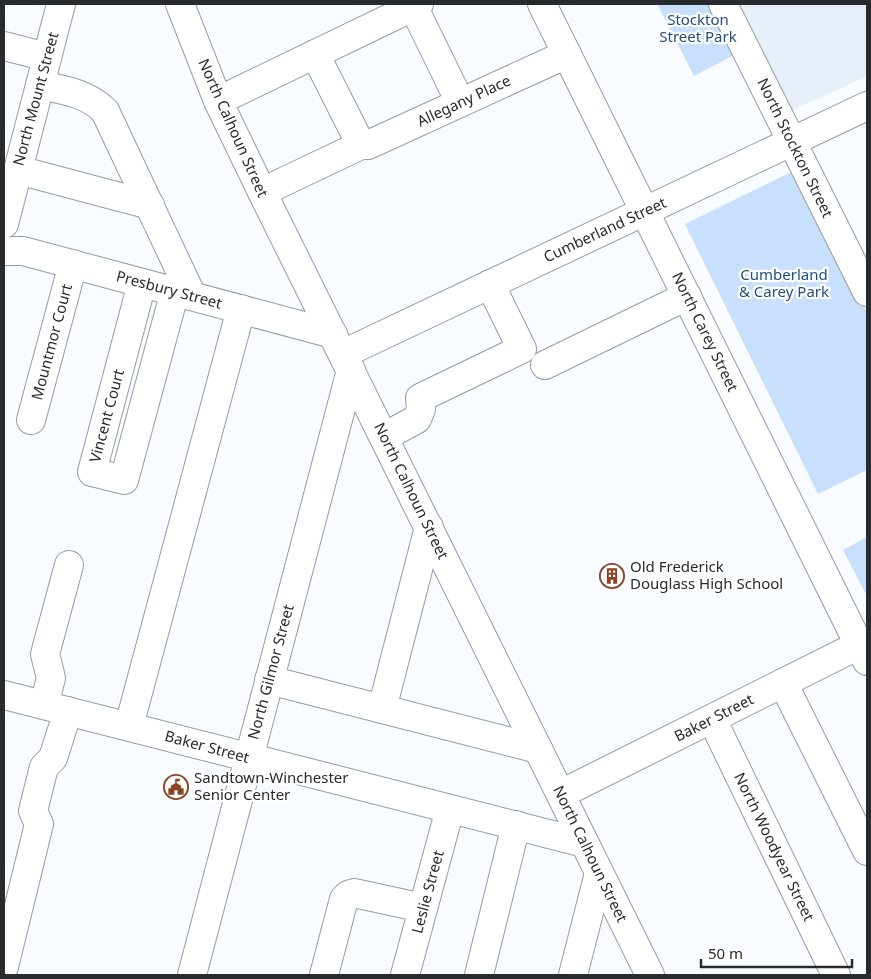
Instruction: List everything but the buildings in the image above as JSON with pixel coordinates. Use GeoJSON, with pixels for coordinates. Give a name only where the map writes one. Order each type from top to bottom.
{"type":"FeatureCollection","features":[{"type":"Feature","properties":{"kind":"street","name":"North Mount Street"},"geometry":{"type":"LineString","coordinates":[[4,224],[61,4]]}},
{"type":"Feature","properties":{"kind":"street","name":"North Calhoun Street"},"geometry":{"type":"LineString","coordinates":[[180,4],[218,101],[262,192],[650,975]]}},
{"type":"Feature","properties":{"kind":"street","name":"North Carey Street"},"geometry":{"type":"LineString","coordinates":[[542,4],[865,649]]}},
{"type":"Feature","properties":{"kind":"street","name":"North Stockton Street"},"geometry":{"type":"LineString","coordinates":[[724,4],[867,292]]}},
{"type":"Feature","properties":{"kind":"street"},"geometry":{"type":"LineString","coordinates":[[218,101],[416,5],[460,102]]}},
{"type":"Feature","properties":{"kind":"street"},"geometry":{"type":"LineString","coordinates":[[4,46],[47,57]]}},
{"type":"Feature","properties":{"kind":"street"},"geometry":{"type":"LineString","coordinates":[[316,54],[361,145]]}},
{"type":"Feature","properties":{"kind":"street","name":"Allegany Place"},"geometry":{"type":"LineString","coordinates":[[262,192],[361,145],[368,145],[567,54]]}},
{"type":"Feature","properties":{"kind":"street"},"geometry":{"type":"LineString","coordinates":[[40,85],[81,94],[96,102],[105,111],[150,205],[183,294]]}},
{"type":"Feature","properties":{"kind":"street","name":"Cumberland Street"},"geometry":{"type":"LineString","coordinates":[[342,352],[867,106]]}},
{"type":"Feature","properties":{"kind":"street"},"geometry":{"type":"LineString","coordinates":[[18,170],[150,205]]}},
{"type":"Feature","properties":{"kind":"street","name":"Presbury Street"},"geometry":{"type":"LineString","coordinates":[[4,250],[23,251],[242,309],[342,352]]}},
{"type":"Feature","properties":{"kind":"street","name":"Mountmor Court"},"geometry":{"type":"LineString","coordinates":[[31,420],[73,264]]}},
{"type":"Feature","properties":{"kind":"street","name":"Vincent Court"},"geometry":{"type":"LineString","coordinates":[[142,283],[92,472],[124,480],[183,294]]}},
{"type":"Feature","properties":{"kind":"street"},"geometry":{"type":"LineString","coordinates":[[384,437],[417,420],[421,409],[420,398],[522,349],[490,284]]}},
{"type":"Feature","properties":{"kind":"street"},"geometry":{"type":"LineString","coordinates":[[545,364],[687,296]]}},
{"type":"Feature","properties":{"kind":"street"},"geometry":{"type":"LineString","coordinates":[[130,726],[242,309]]}},
{"type":"Feature","properties":{"kind":"street","name":"North Gilmor Street"},"geometry":{"type":"LineString","coordinates":[[192,975],[269,680],[342,352]]}},
{"type":"Feature","properties":{"kind":"street"},"geometry":{"type":"LineString","coordinates":[[382,709],[428,527]]}},
{"type":"Feature","properties":{"kind":"street"},"geometry":{"type":"LineString","coordinates":[[4,967],[39,824],[33,812],[44,767],[53,758],[56,708],[45,654],[69,565]]}},
{"type":"Feature","properties":{"kind":"street","name":"Baker Street"},"geometry":{"type":"LineString","coordinates":[[561,794],[783,683],[865,649]]}},
{"type":"Feature","properties":{"kind":"street"},"geometry":{"type":"LineString","coordinates":[[269,680],[538,749]]}},
{"type":"Feature","properties":{"kind":"street"},"geometry":{"type":"LineString","coordinates":[[783,683],[867,851]]}},
{"type":"Feature","properties":{"kind":"street","name":"Baker Street"},"geometry":{"type":"LineString","coordinates":[[4,695],[584,843]]}},
{"type":"Feature","properties":{"kind":"street","name":"North Woodyear Street"},"geometry":{"type":"LineString","coordinates":[[712,719],[836,975]]}},
{"type":"Feature","properties":{"kind":"street","name":"Leslie Street"},"geometry":{"type":"LineString","coordinates":[[405,975],[450,809]]}},
{"type":"Feature","properties":{"kind":"street"},"geometry":{"type":"LineString","coordinates":[[479,975],[516,826]]}},
{"type":"Feature","properties":{"kind":"street"},"geometry":{"type":"LineString","coordinates":[[573,975],[599,873]]}},
{"type":"Feature","properties":{"kind":"street"},"geometry":{"type":"LineString","coordinates":[[324,975],[344,899],[348,895],[354,893],[423,908]]}},
{"type":"Feature","properties":{"kind":"shaded area"},"geometry":{"type":"Polygon","coordinates":[[[733,4],[867,4],[867,76],[787,113],[733,4]]]}},
{"type":"Feature","properties":{"kind":"green space","name":"Stockton Street Park"},"geometry":{"type":"Polygon","coordinates":[[[657,4],[713,4],[738,53],[694,76],[657,4]]]}},
{"type":"Feature","properties":{"kind":"green space","name":"Cumberland & Carey Park"},"geometry":{"type":"Polygon","coordinates":[[[797,169],[867,312],[867,470],[818,494],[685,224],[797,169]]]}},
{"type":"Feature","properties":{"kind":"green space"},"geometry":{"type":"Polygon","coordinates":[[[867,537],[867,596],[843,550],[867,537]]]}},
{"type":"Feature","properties":{"kind":"place","name":"Old Frederick Douglass High School"},"geometry":{"type":"Point","coordinates":[612,576]}},
{"type":"Feature","properties":{"kind":"place","name":"Sandtown-Winchester Senior Center"},"geometry":{"type":"Point","coordinates":[176,787]}}]}
